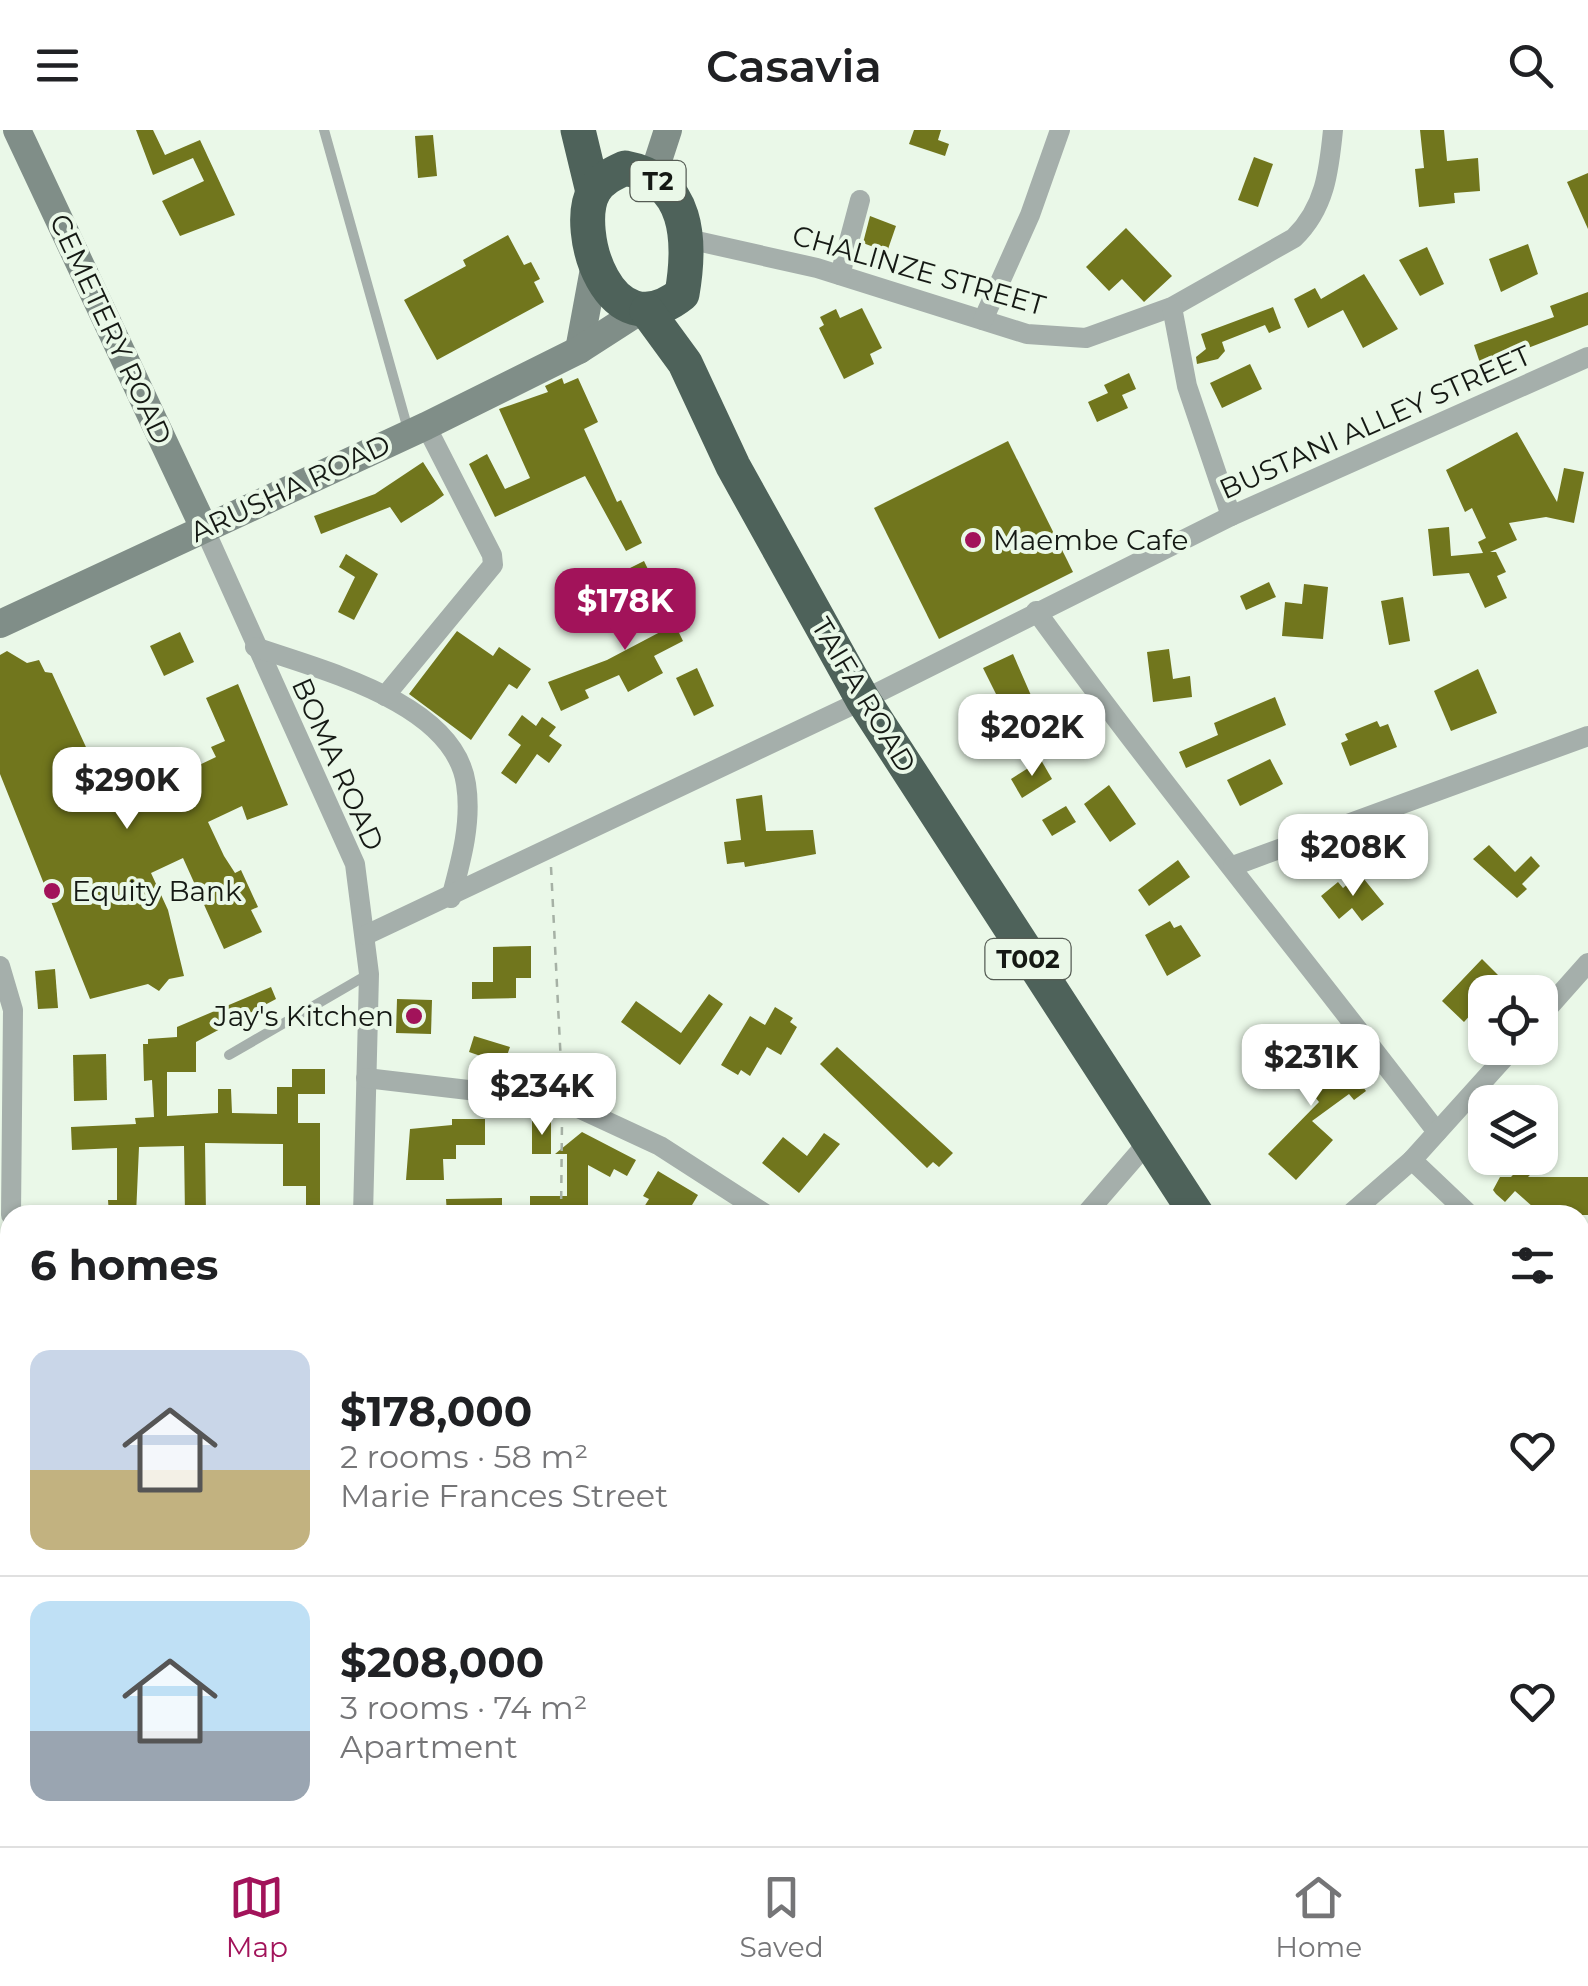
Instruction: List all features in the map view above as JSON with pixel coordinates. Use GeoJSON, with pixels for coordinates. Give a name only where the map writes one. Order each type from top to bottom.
{"type":"FeatureCollection","features":[{"type":"Feature","properties":{"kind":"highway","name":"T2"},"geometry":{"type":"LineString","coordinates":[[581,130],[672,197],[688,239],[682,294]]}},
{"type":"Feature","properties":{"kind":"highway","name":"T2"},"geometry":{"type":"LineString","coordinates":[[581,130],[593,192],[590,232],[596,258],[617,301],[642,311]]}},
{"type":"Feature","properties":{"kind":"highway","name":"T2"},"geometry":{"type":"LineString","coordinates":[[593,192],[607,176],[639,172]]}},
{"type":"Feature","properties":{"kind":"highway"},"geometry":{"type":"LineString","coordinates":[[642,311],[666,306],[682,294]]}},
{"type":"Feature","properties":{"kind":"highway","name":"TAIFA ROAD"},"geometry":{"type":"LineString","coordinates":[[682,294],[684,363]]}},
{"type":"Feature","properties":{"kind":"highway","name":"TAIFA ROAD"},"geometry":{"type":"LineString","coordinates":[[642,311],[684,363],[734,466],[863,700],[1191,1205]]}},
{"type":"Feature","properties":{"kind":"main road","name":"CEMETERY ROAD"},"geometry":{"type":"LineString","coordinates":[[17,130],[204,528]]}},
{"type":"Feature","properties":{"kind":"main road"},"geometry":{"type":"LineString","coordinates":[[639,172],[668,130]]}},
{"type":"Feature","properties":{"kind":"main road"},"geometry":{"type":"LineString","coordinates":[[578,350],[596,258]]}},
{"type":"Feature","properties":{"kind":"main road","name":"ARUSHA ROAD"},"geometry":{"type":"LineString","coordinates":[[0,624],[418,430],[578,350],[642,311]]}},
{"type":"Feature","properties":{"kind":"street"},"geometry":{"type":"LineString","coordinates":[[983,320],[1030,215],[1060,130]]}},
{"type":"Feature","properties":{"kind":"street","name":"CHALINZE STREET"},"geometry":{"type":"LineString","coordinates":[[688,239],[840,274],[1027,334],[1086,338],[1172,307],[1294,238],[1310,222],[1330,169],[1333,130]]}},
{"type":"Feature","properties":{"kind":"street"},"geometry":{"type":"LineString","coordinates":[[840,274],[860,200]]}},
{"type":"Feature","properties":{"kind":"street"},"geometry":{"type":"LineString","coordinates":[[1172,307],[1186,386],[1231,516]]}},
{"type":"Feature","properties":{"kind":"street","name":"BUSTANI ALLEY STREET"},"geometry":{"type":"LineString","coordinates":[[366,936],[550,852],[1231,516],[1588,357]]}},
{"type":"Feature","properties":{"kind":"street"},"geometry":{"type":"LineString","coordinates":[[384,696],[493,564],[492,554],[418,430]]}},
{"type":"Feature","properties":{"kind":"street","name":"BOMA ROAD"},"geometry":{"type":"LineString","coordinates":[[204,528],[355,864],[369,974],[362,1205]]}},
{"type":"Feature","properties":{"kind":"street"},"geometry":{"type":"LineString","coordinates":[[1036,611],[1171,793],[1233,866],[1437,1132]]}},
{"type":"Feature","properties":{"kind":"street"},"geometry":{"type":"LineString","coordinates":[[255,647],[384,696],[442,738],[466,781],[465,843],[451,898]]}},
{"type":"Feature","properties":{"kind":"street"},"geometry":{"type":"LineString","coordinates":[[1233,866],[1588,736]]}},
{"type":"Feature","properties":{"kind":"street"},"geometry":{"type":"LineString","coordinates":[[1558,997],[1588,964]]}},
{"type":"Feature","properties":{"kind":"street"},"geometry":{"type":"LineString","coordinates":[[0,966],[13,1010],[12,1205]]}},
{"type":"Feature","properties":{"kind":"street"},"geometry":{"type":"LineString","coordinates":[[1360,1205],[1412,1160],[1498,1065]]}},
{"type":"Feature","properties":{"kind":"street"},"geometry":{"type":"LineString","coordinates":[[366,1078],[562,1101],[660,1146],[751,1205]]}},
{"type":"Feature","properties":{"kind":"street"},"geometry":{"type":"LineString","coordinates":[[1094,1205],[1148,1141]]}},
{"type":"Feature","properties":{"kind":"street"},"geometry":{"type":"LineString","coordinates":[[1412,1160],[1459,1205]]}},
{"type":"Feature","properties":{"kind":"lane"},"geometry":{"type":"LineString","coordinates":[[324,130],[418,430]]}},
{"type":"Feature","properties":{"kind":"lane"},"geometry":{"type":"LineString","coordinates":[[229,1054],[369,974]]}},
{"type":"Feature","properties":{"kind":"path"},"geometry":{"type":"LineString","coordinates":[[550,852],[562,1101],[562,1205]]}},
{"type":"Feature","properties":{"kind":"building"},"geometry":{"type":"Polygon","coordinates":[[[136,130],[153,130],[165,155],[200,140],[235,215],[180,236],[162,201],[204,181],[193,158],[153,175],[136,130]]]}},
{"type":"Feature","properties":{"kind":"building"},"geometry":{"type":"Polygon","coordinates":[[[914,130],[941,130],[938,140],[949,144],[945,156],[909,144],[914,130]]]}},
{"type":"Feature","properties":{"kind":"building"},"geometry":{"type":"Polygon","coordinates":[[[1420,130],[1444,130],[1447,161],[1478,158],[1480,191],[1454,193],[1455,203],[1419,207],[1415,169],[1424,168],[1420,130]]]}},
{"type":"Feature","properties":{"kind":"building"},"geometry":{"type":"Polygon","coordinates":[[[433,135],[437,176],[418,178],[415,136],[433,135]]]}},
{"type":"Feature","properties":{"kind":"building"},"geometry":{"type":"Polygon","coordinates":[[[1254,157],[1273,164],[1258,207],[1238,200],[1254,157]]]}},
{"type":"Feature","properties":{"kind":"building"},"geometry":{"type":"Polygon","coordinates":[[[1588,173],[1588,229],[1567,182],[1588,173]]]}},
{"type":"Feature","properties":{"kind":"building"},"geometry":{"type":"Polygon","coordinates":[[[870,216],[896,226],[887,252],[863,243],[870,216]]]}},
{"type":"Feature","properties":{"kind":"building"},"geometry":{"type":"Polygon","coordinates":[[[1126,228],[1172,276],[1144,302],[1122,279],[1109,291],[1086,267],[1126,228]]]}},
{"type":"Feature","properties":{"kind":"building"},"geometry":{"type":"Polygon","coordinates":[[[508,235],[524,265],[531,262],[540,279],[534,282],[544,302],[437,360],[404,300],[466,266],[463,260],[508,235]]]}},
{"type":"Feature","properties":{"kind":"building"},"geometry":{"type":"Polygon","coordinates":[[[1528,244],[1538,274],[1501,292],[1489,259],[1528,244]]]}},
{"type":"Feature","properties":{"kind":"building"},"geometry":{"type":"Polygon","coordinates":[[[1427,247],[1444,284],[1420,296],[1399,260],[1427,247]]]}},
{"type":"Feature","properties":{"kind":"building"},"geometry":{"type":"Polygon","coordinates":[[[1364,274],[1398,329],[1363,348],[1343,310],[1308,328],[1294,299],[1315,288],[1321,299],[1364,274]]]}},
{"type":"Feature","properties":{"kind":"building"},"geometry":{"type":"Polygon","coordinates":[[[1588,292],[1588,325],[1481,366],[1474,345],[1554,317],[1550,306],[1588,292]]]}},
{"type":"Feature","properties":{"kind":"building"},"geometry":{"type":"Polygon","coordinates":[[[1273,307],[1281,328],[1269,333],[1265,325],[1222,342],[1225,351],[1218,359],[1197,364],[1196,357],[1206,349],[1201,334],[1273,307]]]}},
{"type":"Feature","properties":{"kind":"building"},"geometry":{"type":"Polygon","coordinates":[[[862,308],[882,348],[870,354],[874,364],[844,379],[819,328],[824,325],[820,317],[836,309],[840,318],[862,308]]]}},
{"type":"Feature","properties":{"kind":"building"},"geometry":{"type":"Polygon","coordinates":[[[1250,364],[1262,389],[1222,408],[1210,383],[1250,364]]]}},
{"type":"Feature","properties":{"kind":"building"},"geometry":{"type":"Polygon","coordinates":[[[1129,373],[1136,389],[1122,395],[1128,408],[1097,422],[1088,402],[1108,393],[1104,385],[1129,373]]]}},
{"type":"Feature","properties":{"kind":"building"},"geometry":{"type":"Polygon","coordinates":[[[562,378],[564,384],[578,378],[598,422],[584,429],[617,502],[621,500],[642,543],[626,551],[585,476],[495,517],[469,464],[487,454],[505,489],[530,478],[499,409],[548,392],[545,386],[562,378]]]}},
{"type":"Feature","properties":{"kind":"building"},"geometry":{"type":"Polygon","coordinates":[[[1517,432],[1557,502],[1564,468],[1584,472],[1574,523],[1546,517],[1509,523],[1517,540],[1490,552],[1496,552],[1506,572],[1497,576],[1507,598],[1485,608],[1469,573],[1433,576],[1428,529],[1449,527],[1451,556],[1483,553],[1478,542],[1486,538],[1472,508],[1465,512],[1446,470],[1517,432]]]}},
{"type":"Feature","properties":{"kind":"building","name":"Maembe Cafe"},"geometry":{"type":"Polygon","coordinates":[[[1008,441],[1073,572],[939,639],[874,508],[1008,441]]]}},
{"type":"Feature","properties":{"kind":"building"},"geometry":{"type":"Polygon","coordinates":[[[423,462],[444,495],[433,503],[401,523],[390,507],[321,534],[314,516],[375,494],[423,462]]]}},
{"type":"Feature","properties":{"kind":"building"},"geometry":{"type":"Polygon","coordinates":[[[346,554],[378,574],[354,620],[338,612],[355,577],[339,567],[346,554]]]}},
{"type":"Feature","properties":{"kind":"building"},"geometry":{"type":"Polygon","coordinates":[[[644,561],[683,641],[654,656],[663,673],[628,692],[619,675],[585,690],[589,698],[561,711],[548,682],[607,660],[662,631],[630,568],[644,561]]]}},
{"type":"Feature","properties":{"kind":"building"},"geometry":{"type":"Polygon","coordinates":[[[1269,582],[1276,597],[1246,610],[1240,596],[1269,582]]]}},
{"type":"Feature","properties":{"kind":"building"},"geometry":{"type":"Polygon","coordinates":[[[1304,584],[1328,587],[1323,639],[1282,636],[1285,602],[1302,604],[1304,584]]]}},
{"type":"Feature","properties":{"kind":"building"},"geometry":{"type":"Polygon","coordinates":[[[1403,597],[1410,641],[1389,645],[1381,601],[1403,597]]]}},
{"type":"Feature","properties":{"kind":"building"},"geometry":{"type":"Polygon","coordinates":[[[457,631],[493,656],[499,647],[531,669],[517,689],[509,684],[471,740],[409,694],[457,631]]]}},
{"type":"Feature","properties":{"kind":"building"},"geometry":{"type":"Polygon","coordinates":[[[180,632],[194,662],[164,676],[150,646],[180,632]]]}},
{"type":"Feature","properties":{"kind":"building"},"geometry":{"type":"Polygon","coordinates":[[[1169,649],[1173,679],[1190,676],[1192,697],[1153,702],[1147,652],[1169,649]]]}},
{"type":"Feature","properties":{"kind":"building"},"geometry":{"type":"Polygon","coordinates":[[[7,651],[27,663],[39,660],[45,672],[52,673],[113,806],[216,757],[211,747],[225,741],[206,698],[238,684],[288,805],[247,820],[242,806],[208,822],[235,873],[241,870],[258,907],[251,910],[262,932],[224,949],[183,858],[151,873],[168,910],[184,976],[169,979],[159,991],[148,984],[90,999],[0,774],[0,655],[7,651]]]}},
{"type":"Feature","properties":{"kind":"building"},"geometry":{"type":"Polygon","coordinates":[[[1013,654],[1047,732],[1011,750],[989,705],[999,700],[983,668],[1013,654]]]}},
{"type":"Feature","properties":{"kind":"building"},"geometry":{"type":"Polygon","coordinates":[[[697,668],[714,706],[694,716],[676,678],[697,668]]]}},
{"type":"Feature","properties":{"kind":"building"},"geometry":{"type":"Polygon","coordinates":[[[1478,669],[1497,713],[1451,731],[1434,691],[1478,669]]]}},
{"type":"Feature","properties":{"kind":"building"},"geometry":{"type":"Polygon","coordinates":[[[1275,697],[1286,725],[1186,768],[1179,752],[1218,735],[1214,723],[1275,697]]]}},
{"type":"Feature","properties":{"kind":"building"},"geometry":{"type":"Polygon","coordinates":[[[522,715],[536,726],[542,717],[556,727],[549,736],[562,745],[549,763],[537,754],[516,784],[501,773],[521,745],[508,735],[522,715]]]}},
{"type":"Feature","properties":{"kind":"building"},"geometry":{"type":"Polygon","coordinates":[[[1377,721],[1380,727],[1388,724],[1397,747],[1350,766],[1341,743],[1348,740],[1345,734],[1377,721]]]}},
{"type":"Feature","properties":{"kind":"building"},"geometry":{"type":"Polygon","coordinates":[[[1270,759],[1283,784],[1240,806],[1227,780],[1270,759]]]}},
{"type":"Feature","properties":{"kind":"building"},"geometry":{"type":"Polygon","coordinates":[[[1041,760],[1052,779],[1022,798],[1011,779],[1041,760]]]}},
{"type":"Feature","properties":{"kind":"building"},"geometry":{"type":"Polygon","coordinates":[[[1109,785],[1136,824],[1110,842],[1084,804],[1109,785]]]}},
{"type":"Feature","properties":{"kind":"building"},"geometry":{"type":"Polygon","coordinates":[[[762,795],[766,831],[813,830],[816,854],[745,867],[744,862],[727,864],[724,842],[741,840],[736,799],[762,795]]]}},
{"type":"Feature","properties":{"kind":"building"},"geometry":{"type":"Polygon","coordinates":[[[1066,806],[1076,822],[1052,836],[1042,820],[1066,806]]]}},
{"type":"Feature","properties":{"kind":"building"},"geometry":{"type":"Polygon","coordinates":[[[1489,845],[1515,872],[1531,856],[1540,866],[1522,884],[1527,889],[1517,898],[1473,859],[1489,845]]]}},
{"type":"Feature","properties":{"kind":"building"},"geometry":{"type":"Polygon","coordinates":[[[1178,860],[1190,877],[1149,906],[1138,890],[1178,860]]]}},
{"type":"Feature","properties":{"kind":"building"},"geometry":{"type":"Polygon","coordinates":[[[1360,874],[1384,904],[1362,921],[1352,908],[1339,919],[1321,896],[1338,882],[1343,888],[1360,874]]]}},
{"type":"Feature","properties":{"kind":"building"},"geometry":{"type":"Polygon","coordinates":[[[1170,921],[1174,928],[1181,925],[1201,956],[1167,976],[1145,935],[1170,921]]]}},
{"type":"Feature","properties":{"kind":"building"},"geometry":{"type":"Polygon","coordinates":[[[531,946],[531,978],[516,978],[516,998],[472,999],[472,982],[493,982],[493,947],[531,946]]]}},
{"type":"Feature","properties":{"kind":"building"},"geometry":{"type":"Polygon","coordinates":[[[1482,959],[1498,975],[1468,975],[1468,1018],[1464,1022],[1442,1001],[1482,959]]]}},
{"type":"Feature","properties":{"kind":"building"},"geometry":{"type":"Polygon","coordinates":[[[55,969],[58,1008],[38,1009],[35,971],[55,969]]]}},
{"type":"Feature","properties":{"kind":"building"},"geometry":{"type":"Polygon","coordinates":[[[271,987],[276,999],[196,1042],[196,1072],[167,1072],[167,1116],[218,1113],[218,1089],[231,1089],[232,1113],[277,1114],[277,1087],[292,1087],[292,1069],[325,1069],[325,1094],[298,1094],[298,1123],[320,1123],[320,1205],[306,1205],[306,1186],[283,1186],[283,1144],[205,1143],[206,1205],[185,1205],[184,1146],[139,1147],[136,1205],[108,1205],[108,1200],[117,1200],[117,1148],[72,1150],[71,1127],[136,1124],[135,1118],[154,1117],[152,1080],[144,1081],[143,1044],[148,1044],[148,1039],[177,1037],[177,1027],[271,987]]]}},
{"type":"Feature","properties":{"kind":"building"},"geometry":{"type":"Polygon","coordinates":[[[709,994],[723,1004],[680,1065],[621,1022],[636,1001],[681,1033],[709,994]]]}},
{"type":"Feature","properties":{"kind":"building","name":"Jay's Kitchen"},"geometry":{"type":"Polygon","coordinates":[[[397,999],[432,1000],[431,1034],[396,1033],[397,999]]]}},
{"type":"Feature","properties":{"kind":"building"},"geometry":{"type":"Polygon","coordinates":[[[775,1007],[793,1018],[790,1022],[797,1027],[781,1055],[767,1047],[750,1076],[741,1070],[738,1075],[721,1065],[750,1016],[765,1025],[775,1007]]]}},
{"type":"Feature","properties":{"kind":"building"},"geometry":{"type":"Polygon","coordinates":[[[1292,1034],[1328,1080],[1347,1065],[1366,1091],[1354,1100],[1349,1094],[1312,1121],[1333,1140],[1296,1180],[1268,1154],[1319,1102],[1275,1047],[1292,1034]]]}},
{"type":"Feature","properties":{"kind":"building"},"geometry":{"type":"Polygon","coordinates":[[[474,1036],[510,1047],[504,1064],[469,1052],[474,1036]]]}},
{"type":"Feature","properties":{"kind":"building"},"geometry":{"type":"Polygon","coordinates":[[[837,1047],[953,1153],[939,1167],[933,1162],[927,1168],[820,1064],[837,1047]]]}},
{"type":"Feature","properties":{"kind":"building"},"geometry":{"type":"Polygon","coordinates":[[[106,1054],[107,1100],[74,1101],[73,1055],[106,1054]]]}},
{"type":"Feature","properties":{"kind":"building"},"geometry":{"type":"Polygon","coordinates":[[[452,1119],[485,1119],[485,1145],[456,1145],[456,1159],[443,1159],[444,1180],[406,1180],[410,1129],[452,1125],[452,1119]]]}},
{"type":"Feature","properties":{"kind":"building"},"geometry":{"type":"Polygon","coordinates":[[[532,1121],[551,1121],[551,1154],[532,1154],[532,1121]]]}},
{"type":"Feature","properties":{"kind":"building"},"geometry":{"type":"Polygon","coordinates":[[[582,1132],[636,1160],[627,1176],[614,1169],[610,1177],[588,1165],[588,1205],[530,1205],[530,1196],[567,1196],[567,1154],[555,1154],[582,1132]]]}},
{"type":"Feature","properties":{"kind":"building"},"geometry":{"type":"Polygon","coordinates":[[[824,1133],[840,1144],[799,1193],[762,1163],[783,1137],[807,1156],[824,1133]]]}},
{"type":"Feature","properties":{"kind":"building"},"geometry":{"type":"Polygon","coordinates":[[[658,1171],[698,1195],[692,1205],[645,1205],[649,1199],[643,1196],[658,1171]]]}},
{"type":"Feature","properties":{"kind":"building"},"geometry":{"type":"Polygon","coordinates":[[[1500,1177],[1588,1177],[1588,1205],[1531,1205],[1515,1191],[1505,1202],[1493,1190],[1500,1177]]]}},
{"type":"Feature","properties":{"kind":"building"},"geometry":{"type":"Polygon","coordinates":[[[502,1198],[502,1205],[446,1205],[446,1199],[502,1198]]]}},
{"type":"Feature","properties":{"kind":"place","name":"Maembe Cafe"},"geometry":{"type":"Point","coordinates":[973,540]}},
{"type":"Feature","properties":{"kind":"place","name":"Equity Bank"},"geometry":{"type":"Point","coordinates":[52,891]}},
{"type":"Feature","properties":{"kind":"place","name":"Jay's Kitchen"},"geometry":{"type":"Point","coordinates":[414,1016]}}]}
